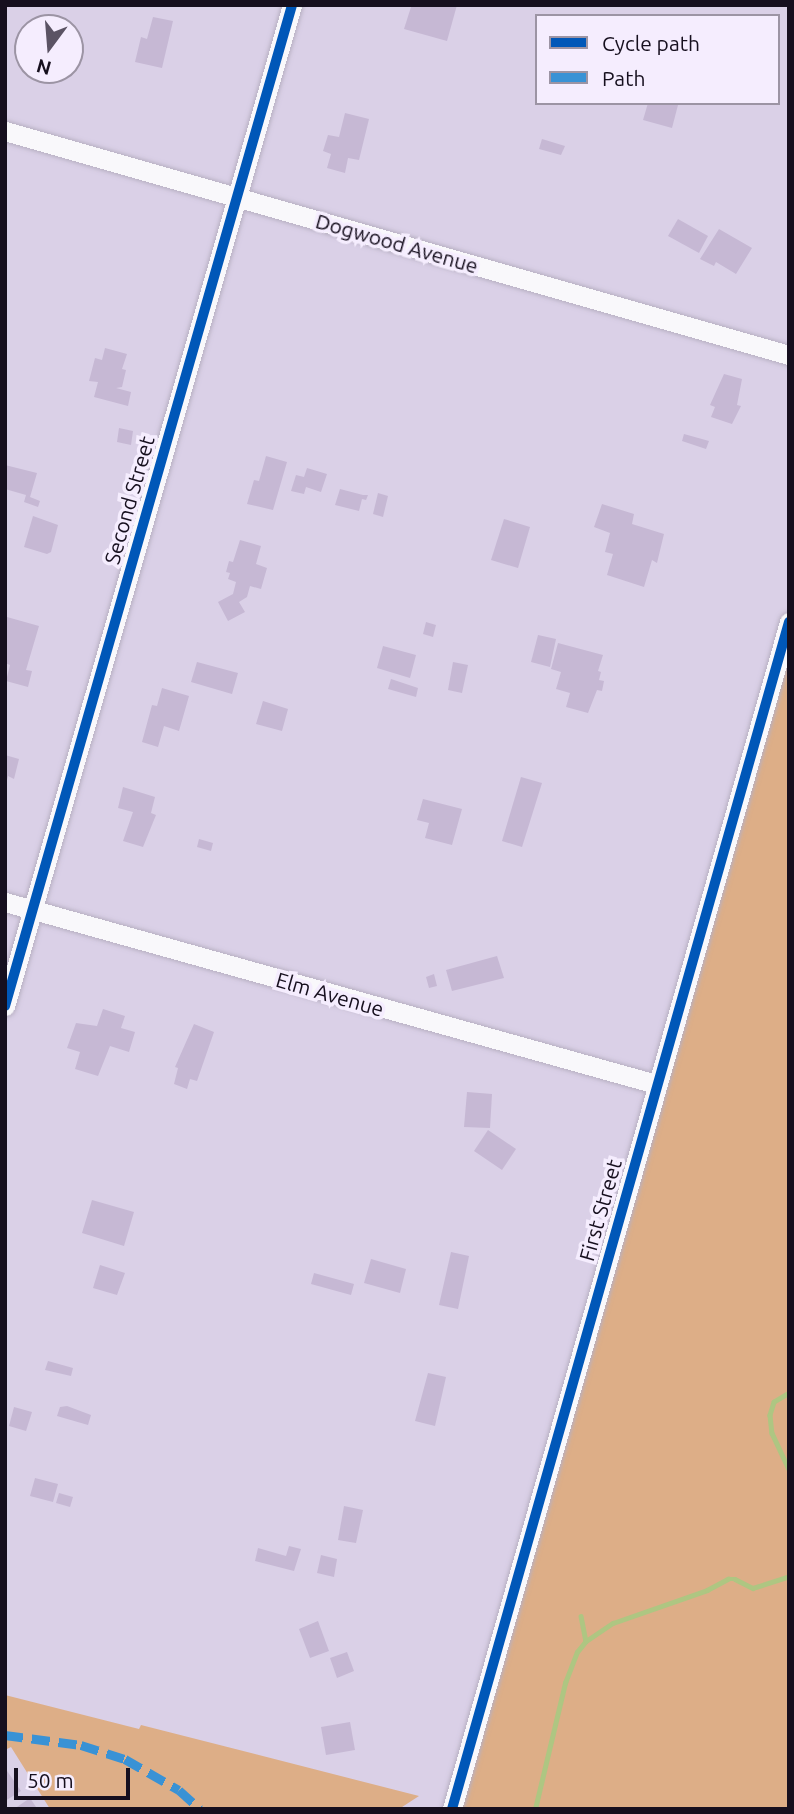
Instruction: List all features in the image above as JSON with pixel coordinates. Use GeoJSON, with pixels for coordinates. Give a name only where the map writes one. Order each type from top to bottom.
{"type":"FeatureCollection","features":[{"type":"Feature","properties":{"kind":"street","name":"Second Street"},"geometry":{"type":"LineString","coordinates":[[5,1006],[292,5]]}},
{"type":"Feature","properties":{"kind":"street","name":"Dogwood Avenue"},"geometry":{"type":"LineString","coordinates":[[5,131],[789,355]]}},
{"type":"Feature","properties":{"kind":"street","name":"First Street"},"geometry":{"type":"LineString","coordinates":[[452,1809],[789,622]]}},
{"type":"Feature","properties":{"kind":"street","name":"Elm Avenue"},"geometry":{"type":"LineString","coordinates":[[5,902],[656,1084]]}},
{"type":"Feature","properties":{"kind":"shaded area"},"geometry":{"type":"Polygon","coordinates":[[[789,656],[789,1809],[460,1809],[789,656]]]}},
{"type":"Feature","properties":{"kind":"shaded area"},"geometry":{"type":"Polygon","coordinates":[[[5,1695],[139,1729],[141,1725],[419,1796],[399,1809],[50,1809],[11,1747],[5,1750],[5,1695]]]}},
{"type":"Feature","properties":{"kind":"building"},"geometry":{"type":"Polygon","coordinates":[[[414,5],[457,5],[447,41],[404,29],[414,5]]]}},
{"type":"Feature","properties":{"kind":"building"},"geometry":{"type":"Polygon","coordinates":[[[153,17],[173,21],[162,68],[135,62],[141,37],[147,39],[153,17]]]}},
{"type":"Feature","properties":{"kind":"building"},"geometry":{"type":"Polygon","coordinates":[[[647,105],[678,105],[672,128],[643,120],[647,105]]]}},
{"type":"Feature","properties":{"kind":"building"},"geometry":{"type":"Polygon","coordinates":[[[345,113],[369,119],[359,160],[348,158],[345,173],[327,168],[331,154],[323,151],[328,135],[339,137],[345,113]]]}},
{"type":"Feature","properties":{"kind":"building"},"geometry":{"type":"Polygon","coordinates":[[[542,139],[565,146],[561,155],[539,149],[542,139]]]}},
{"type":"Feature","properties":{"kind":"building"},"geometry":{"type":"Polygon","coordinates":[[[678,219],[708,236],[699,253],[668,236],[678,219]]]}},
{"type":"Feature","properties":{"kind":"building"},"geometry":{"type":"Polygon","coordinates":[[[719,229],[752,248],[736,274],[716,262],[714,266],[700,259],[719,229]]]}},
{"type":"Feature","properties":{"kind":"building"},"geometry":{"type":"Polygon","coordinates":[[[105,348],[127,354],[122,369],[126,370],[122,387],[116,388],[131,392],[128,406],[94,397],[98,382],[89,381],[95,358],[102,360],[105,348]]]}},
{"type":"Feature","properties":{"kind":"building"},"geometry":{"type":"Polygon","coordinates":[[[724,374],[742,379],[737,405],[741,406],[732,424],[711,417],[715,407],[710,405],[724,374]]]}},
{"type":"Feature","properties":{"kind":"building"},"geometry":{"type":"Polygon","coordinates":[[[119,428],[133,431],[131,445],[117,442],[119,428]]]}},
{"type":"Feature","properties":{"kind":"building"},"geometry":{"type":"Polygon","coordinates":[[[684,434],[709,441],[706,449],[682,441],[684,434]]]}},
{"type":"Feature","properties":{"kind":"building"},"geometry":{"type":"Polygon","coordinates":[[[266,456],[287,462],[273,510],[247,504],[254,480],[259,481],[266,456]]]}},
{"type":"Feature","properties":{"kind":"building"},"geometry":{"type":"Polygon","coordinates":[[[5,465],[37,473],[30,497],[40,501],[38,507],[24,502],[26,495],[5,489],[5,465]]]}},
{"type":"Feature","properties":{"kind":"building"},"geometry":{"type":"Polygon","coordinates":[[[307,468],[327,474],[321,492],[306,487],[304,494],[291,491],[296,475],[304,477],[307,468]]]}},
{"type":"Feature","properties":{"kind":"building"},"geometry":{"type":"Polygon","coordinates":[[[340,489],[368,495],[366,500],[362,499],[359,511],[335,505],[340,489]]]}},
{"type":"Feature","properties":{"kind":"building"},"geometry":{"type":"Polygon","coordinates":[[[378,493],[388,496],[383,517],[373,514],[378,493]]]}},
{"type":"Feature","properties":{"kind":"building"},"geometry":{"type":"Polygon","coordinates":[[[602,504],[634,514],[632,524],[664,534],[657,563],[652,560],[644,587],[607,575],[613,554],[605,552],[610,533],[594,527],[602,504]]]}},
{"type":"Feature","properties":{"kind":"building"},"geometry":{"type":"Polygon","coordinates":[[[33,516],[58,525],[51,552],[47,554],[24,547],[33,516]]]}},
{"type":"Feature","properties":{"kind":"building"},"geometry":{"type":"Polygon","coordinates":[[[504,519],[530,527],[518,568],[491,560],[504,519]]]}},
{"type":"Feature","properties":{"kind":"building"},"geometry":{"type":"Polygon","coordinates":[[[240,540],[261,546],[256,564],[267,568],[261,589],[250,586],[247,597],[239,602],[245,612],[228,621],[218,602],[233,594],[236,582],[228,579],[230,573],[226,572],[229,561],[233,562],[240,540]]]}},
{"type":"Feature","properties":{"kind":"building"},"geometry":{"type":"Polygon","coordinates":[[[7,617],[39,626],[26,670],[32,671],[28,687],[6,681],[10,665],[5,663],[7,617]]]}},
{"type":"Feature","properties":{"kind":"building"},"geometry":{"type":"Polygon","coordinates":[[[426,622],[436,625],[433,637],[423,634],[426,622]]]}},
{"type":"Feature","properties":{"kind":"building"},"geometry":{"type":"Polygon","coordinates":[[[538,635],[556,639],[550,667],[531,662],[538,635]]]}},
{"type":"Feature","properties":{"kind":"building"},"geometry":{"type":"Polygon","coordinates":[[[558,643],[603,655],[598,671],[601,672],[599,680],[604,681],[602,691],[597,690],[588,713],[566,707],[570,693],[556,689],[561,672],[551,669],[558,643]]]}},
{"type":"Feature","properties":{"kind":"building"},"geometry":{"type":"Polygon","coordinates":[[[383,646],[416,655],[410,678],[377,668],[383,646]]]}},
{"type":"Feature","properties":{"kind":"building"},"geometry":{"type":"Polygon","coordinates":[[[197,662],[238,673],[232,694],[191,682],[197,662]]]}},
{"type":"Feature","properties":{"kind":"building"},"geometry":{"type":"Polygon","coordinates":[[[453,662],[468,665],[462,693],[448,690],[453,662]]]}},
{"type":"Feature","properties":{"kind":"building"},"geometry":{"type":"Polygon","coordinates":[[[391,679],[418,688],[416,697],[388,689],[391,679]]]}},
{"type":"Feature","properties":{"kind":"building"},"geometry":{"type":"Polygon","coordinates":[[[162,688],[189,696],[179,731],[164,726],[158,747],[142,742],[152,705],[157,706],[162,688]]]}},
{"type":"Feature","properties":{"kind":"building"},"geometry":{"type":"Polygon","coordinates":[[[263,701],[288,709],[282,731],[256,724],[263,701]]]}},
{"type":"Feature","properties":{"kind":"building"},"geometry":{"type":"Polygon","coordinates":[[[5,755],[19,759],[14,779],[8,776],[6,784],[5,755]]]}},
{"type":"Feature","properties":{"kind":"building"},"geometry":{"type":"Polygon","coordinates":[[[521,777],[542,783],[522,847],[502,841],[521,777]]]}},
{"type":"Feature","properties":{"kind":"building"},"geometry":{"type":"Polygon","coordinates":[[[123,787],[155,797],[151,813],[156,815],[143,847],[123,841],[133,812],[118,808],[123,787]]]}},
{"type":"Feature","properties":{"kind":"building"},"geometry":{"type":"Polygon","coordinates":[[[423,799],[462,809],[452,845],[425,838],[429,823],[417,820],[423,799]]]}},
{"type":"Feature","properties":{"kind":"building"},"geometry":{"type":"Polygon","coordinates":[[[199,839],[213,843],[211,851],[197,847],[199,839]]]}},
{"type":"Feature","properties":{"kind":"building"},"geometry":{"type":"Polygon","coordinates":[[[497,956],[504,978],[452,991],[446,970],[497,956]]]}},
{"type":"Feature","properties":{"kind":"building"},"geometry":{"type":"Polygon","coordinates":[[[434,974],[437,986],[429,988],[426,977],[434,974]]]}},
{"type":"Feature","properties":{"kind":"building"},"geometry":{"type":"Polygon","coordinates":[[[103,1009],[125,1016],[121,1028],[135,1032],[129,1052],[110,1046],[98,1076],[75,1069],[80,1052],[67,1048],[76,1023],[97,1026],[103,1009]]]}},
{"type":"Feature","properties":{"kind":"building"},"geometry":{"type":"Polygon","coordinates":[[[194,1024],[214,1032],[197,1081],[190,1079],[187,1089],[174,1084],[178,1068],[175,1067],[194,1024]]]}},
{"type":"Feature","properties":{"kind":"building"},"geometry":{"type":"Polygon","coordinates":[[[467,1092],[492,1094],[490,1128],[464,1127],[467,1092]]]}},
{"type":"Feature","properties":{"kind":"building"},"geometry":{"type":"Polygon","coordinates":[[[488,1130],[516,1149],[502,1170],[474,1151],[488,1130]]]}},
{"type":"Feature","properties":{"kind":"building"},"geometry":{"type":"Polygon","coordinates":[[[92,1200],[134,1212],[124,1246],[82,1233],[92,1200]]]}},
{"type":"Feature","properties":{"kind":"building"},"geometry":{"type":"Polygon","coordinates":[[[451,1252],[469,1256],[458,1309],[439,1305],[451,1252]]]}},
{"type":"Feature","properties":{"kind":"building"},"geometry":{"type":"Polygon","coordinates":[[[371,1259],[406,1269],[400,1293],[364,1283],[371,1259]]]}},
{"type":"Feature","properties":{"kind":"building"},"geometry":{"type":"Polygon","coordinates":[[[100,1265],[125,1273],[117,1295],[93,1288],[100,1265]]]}},
{"type":"Feature","properties":{"kind":"building"},"geometry":{"type":"Polygon","coordinates":[[[314,1273],[354,1284],[351,1295],[311,1284],[314,1273]]]}},
{"type":"Feature","properties":{"kind":"building"},"geometry":{"type":"Polygon","coordinates":[[[48,1361],[73,1368],[71,1376],[45,1370],[48,1361]]]}},
{"type":"Feature","properties":{"kind":"building"},"geometry":{"type":"Polygon","coordinates":[[[428,1373],[446,1377],[435,1426],[415,1421],[428,1373]]]}},
{"type":"Feature","properties":{"kind":"building"},"geometry":{"type":"Polygon","coordinates":[[[67,1406],[91,1415],[88,1425],[57,1416],[60,1407],[67,1406]]]}},
{"type":"Feature","properties":{"kind":"building"},"geometry":{"type":"Polygon","coordinates":[[[14,1407],[32,1412],[26,1431],[9,1426],[14,1407]]]}},
{"type":"Feature","properties":{"kind":"building"},"geometry":{"type":"Polygon","coordinates":[[[35,1478],[58,1484],[53,1502],[30,1496],[35,1478]]]}},
{"type":"Feature","properties":{"kind":"building"},"geometry":{"type":"Polygon","coordinates":[[[59,1493],[73,1497],[70,1507],[56,1503],[59,1493]]]}},
{"type":"Feature","properties":{"kind":"building"},"geometry":{"type":"Polygon","coordinates":[[[344,1506],[363,1510],[356,1543],[338,1540],[344,1506]]]}},
{"type":"Feature","properties":{"kind":"building"},"geometry":{"type":"Polygon","coordinates":[[[289,1546],[301,1549],[294,1571],[255,1561],[258,1548],[286,1556],[289,1546]]]}},
{"type":"Feature","properties":{"kind":"building"},"geometry":{"type":"Polygon","coordinates":[[[321,1555],[337,1559],[334,1577],[317,1573],[321,1555]]]}},
{"type":"Feature","properties":{"kind":"building"},"geometry":{"type":"Polygon","coordinates":[[[318,1621],[329,1651],[310,1658],[299,1629],[318,1621]]]}},
{"type":"Feature","properties":{"kind":"building"},"geometry":{"type":"Polygon","coordinates":[[[347,1652],[354,1671],[337,1678],[330,1658],[347,1652]]]}},
{"type":"Feature","properties":{"kind":"building"},"geometry":{"type":"Polygon","coordinates":[[[350,1722],[355,1750],[326,1755],[321,1727],[350,1722]]]}},
{"type":"Feature","properties":{"kind":"building"},"geometry":{"type":"Polygon","coordinates":[[[5,1768],[21,1791],[5,1801],[5,1768]]]}},
{"type":"Feature","properties":{"kind":"building"},"geometry":{"type":"Polygon","coordinates":[[[30,1798],[36,1807],[14,1809],[30,1798]]]}},
{"type":"Feature","properties":{"kind":"waterway"},"geometry":{"type":"LineString","coordinates":[[789,1393],[774,1402],[770,1415],[772,1433],[789,1469]]}},
{"type":"Feature","properties":{"kind":"waterway"},"geometry":{"type":"LineString","coordinates":[[535,1809],[565,1683],[577,1652],[586,1641],[613,1623],[707,1590],[728,1579],[735,1579],[753,1588],[789,1576]]}},
{"type":"Feature","properties":{"kind":"waterway"},"geometry":{"type":"LineString","coordinates":[[581,1616],[586,1641]]}},
{"type":"Feature","properties":{"kind":"marked path"},"geometry":{"type":"LineString","coordinates":[[5,1735],[81,1745],[125,1759],[179,1790],[200,1809]]}},
{"type":"Feature","properties":{"kind":"cycle path"},"geometry":{"type":"LineString","coordinates":[[5,1006],[292,5]]}},
{"type":"Feature","properties":{"kind":"cycle path"},"geometry":{"type":"LineString","coordinates":[[452,1809],[789,622]]}}]}
